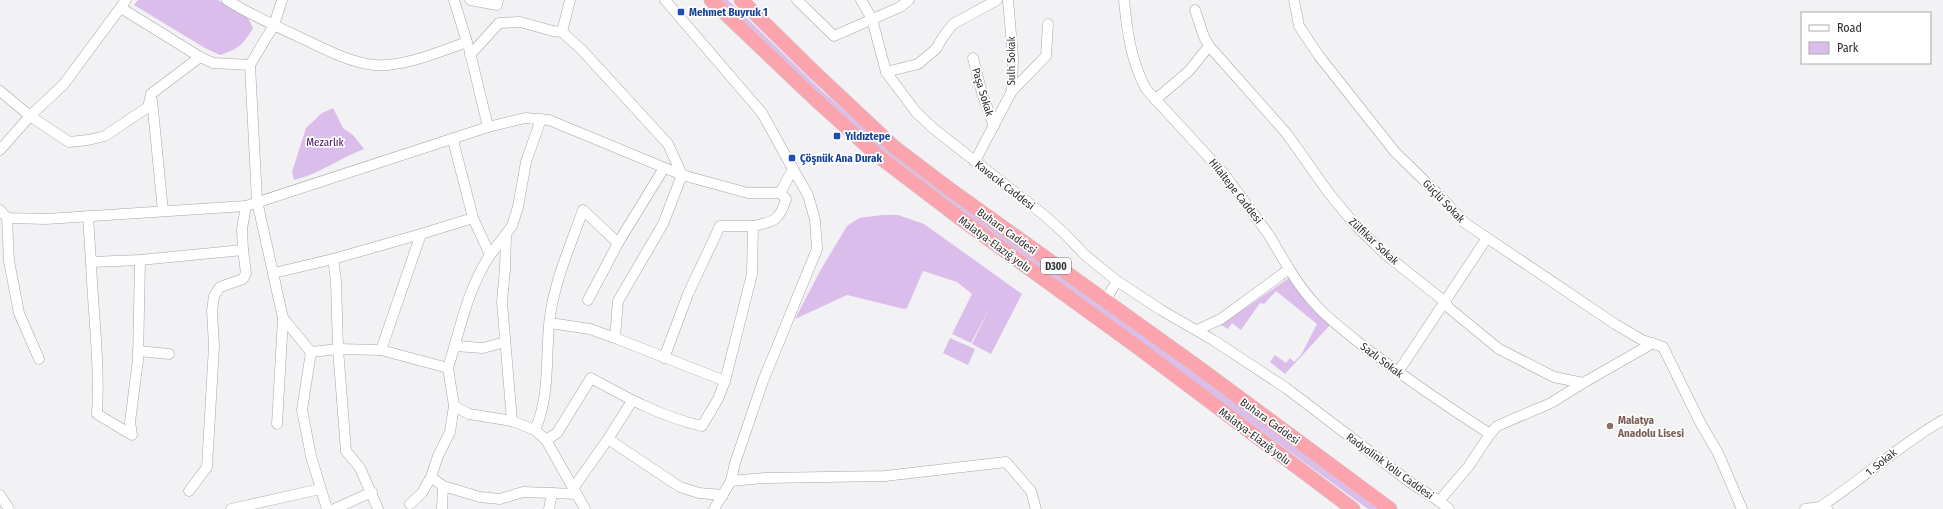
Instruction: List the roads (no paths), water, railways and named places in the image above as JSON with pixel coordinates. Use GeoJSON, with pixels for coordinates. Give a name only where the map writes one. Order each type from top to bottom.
{"type":"FeatureCollection","features":[{"type":"Feature","properties":{"kind":"highway","name":"Malatya-Elazığ yolu"},"geometry":{"type":"LineString","coordinates":[[711,0],[820,104],[877,155],[960,219],[1136,346],[1353,509]]}},
{"type":"Feature","properties":{"kind":"highway","name":"Buhara Caddesi"},"geometry":{"type":"LineString","coordinates":[[741,0],[894,147],[948,188],[1390,509]]}},
{"type":"Feature","properties":{"kind":"street"},"geometry":{"type":"LineString","coordinates":[[227,0],[274,25],[336,54],[374,65],[398,63],[433,55],[468,42]]}},
{"type":"Feature","properties":{"kind":"street"},"geometry":{"type":"LineString","coordinates":[[277,424],[283,318],[257,201],[250,65],[274,25],[282,0]]}},
{"type":"Feature","properties":{"kind":"street"},"geometry":{"type":"LineString","coordinates":[[454,0],[468,42],[488,127]]}},
{"type":"Feature","properties":{"kind":"street"},"geometry":{"type":"LineString","coordinates":[[470,0],[498,3],[499,24]]}},
{"type":"Feature","properties":{"kind":"street"},"geometry":{"type":"LineString","coordinates":[[562,32],[570,0]]}},
{"type":"Feature","properties":{"kind":"street"},"geometry":{"type":"LineString","coordinates":[[665,0],[762,113],[808,195],[815,220],[817,249],[763,381],[735,463],[731,481],[714,509]]}},
{"type":"Feature","properties":{"kind":"street"},"geometry":{"type":"LineString","coordinates":[[797,0],[834,36],[900,6],[909,0]]}},
{"type":"Feature","properties":{"kind":"street","name":"Kavacık Caddesi"},"geometry":{"type":"LineString","coordinates":[[860,0],[872,19],[886,72],[916,112],[934,129],[975,160],[1057,227],[1085,255],[1116,281],[1161,310],[1197,330]]}},
{"type":"Feature","properties":{"kind":"street"},"geometry":{"type":"LineString","coordinates":[[886,72],[918,64],[936,49],[953,24],[997,0]]}},
{"type":"Feature","properties":{"kind":"street","name":"Sulh Sokak"},"geometry":{"type":"LineString","coordinates":[[975,160],[1012,91],[1013,57],[1008,0]]}},
{"type":"Feature","properties":{"kind":"street","name":"Hilaltepe Caddesi"},"geometry":{"type":"LineString","coordinates":[[1124,0],[1130,45],[1138,75],[1155,100],[1216,162],[1269,235],[1289,270]]}},
{"type":"Feature","properties":{"kind":"street","name":"Güçlü Sokak"},"geometry":{"type":"LineString","coordinates":[[1294,0],[1299,26],[1307,40],[1395,152],[1465,223],[1615,324],[1642,340],[1663,346],[1701,424],[1718,453],[1742,509]]}},
{"type":"Feature","properties":{"kind":"street"},"geometry":{"type":"LineString","coordinates":[[0,150],[30,116],[64,84],[124,4],[200,57],[214,63],[250,65]]}},
{"type":"Feature","properties":{"kind":"street","name":"Zülfikar Sokak"},"geometry":{"type":"LineString","coordinates":[[1195,10],[1204,37],[1209,46],[1287,134],[1328,192],[1356,226],[1385,254],[1444,301],[1449,308],[1499,349],[1554,376],[1582,383]]}},
{"type":"Feature","properties":{"kind":"street"},"geometry":{"type":"LineString","coordinates":[[470,54],[499,24],[520,22],[553,32],[562,32],[581,49],[668,144],[682,175],[663,224],[618,301],[615,338]]}},
{"type":"Feature","properties":{"kind":"street"},"geometry":{"type":"LineString","coordinates":[[1012,91],[1046,56],[1048,24]]}},
{"type":"Feature","properties":{"kind":"street"},"geometry":{"type":"LineString","coordinates":[[1155,100],[1189,71],[1209,46]]}},
{"type":"Feature","properties":{"kind":"street"},"geometry":{"type":"LineString","coordinates":[[0,91],[30,116],[69,142],[88,140],[105,136],[148,107],[151,94],[200,57]]}},
{"type":"Feature","properties":{"kind":"street","name":"Paşa Sokak"},"geometry":{"type":"LineString","coordinates":[[973,58],[982,93],[994,126]]}},
{"type":"Feature","properties":{"kind":"street"},"geometry":{"type":"LineString","coordinates":[[151,94],[163,211]]}},
{"type":"Feature","properties":{"kind":"street"},"geometry":{"type":"LineString","coordinates":[[39,359],[19,314],[9,261],[3,214],[46,218],[246,206],[257,201],[454,140],[488,127],[525,118],[549,120],[682,175],[748,193],[780,193],[786,199],[782,213],[771,222],[753,226],[720,226],[688,294],[664,358]]}},
{"type":"Feature","properties":{"kind":"street"},"geometry":{"type":"LineString","coordinates":[[410,504],[422,493],[431,477],[438,456],[450,432],[454,406],[448,368],[467,301],[482,267],[512,226],[518,208],[526,162],[541,119]]}},
{"type":"Feature","properties":{"kind":"street"},"geometry":{"type":"LineString","coordinates":[[454,140],[473,218],[490,255]]}},
{"type":"Feature","properties":{"kind":"street"},"geometry":{"type":"LineString","coordinates":[[588,300],[618,244],[664,168]]}},
{"type":"Feature","properties":{"kind":"street"},"geometry":{"type":"LineString","coordinates":[[780,193],[793,169]]}},
{"type":"Feature","properties":{"kind":"street"},"geometry":{"type":"LineString","coordinates":[[189,491],[206,467],[214,346],[212,311],[214,296],[220,287],[243,278],[246,273],[242,229],[246,206]]}},
{"type":"Feature","properties":{"kind":"street"},"geometry":{"type":"LineString","coordinates":[[535,430],[540,419],[546,387],[550,323],[556,289],[583,210],[618,244]]}},
{"type":"Feature","properties":{"kind":"street"},"geometry":{"type":"LineString","coordinates":[[88,216],[92,305],[98,364],[97,414],[132,435],[130,422],[138,351],[140,260]]}},
{"type":"Feature","properties":{"kind":"street"},"geometry":{"type":"LineString","coordinates":[[274,273],[333,259],[473,218]]}},
{"type":"Feature","properties":{"kind":"street"},"geometry":{"type":"LineString","coordinates":[[546,440],[557,433],[591,378],[632,401],[661,413],[702,426],[718,399],[725,382],[752,274],[753,226]]}},
{"type":"Feature","properties":{"kind":"street"},"geometry":{"type":"LineString","coordinates":[[381,350],[421,234]]}},
{"type":"Feature","properties":{"kind":"street"},"geometry":{"type":"LineString","coordinates":[[506,235],[506,269],[502,302],[512,421]]}},
{"type":"Feature","properties":{"kind":"street"},"geometry":{"type":"LineString","coordinates":[[1398,372],[1487,238]]}},
{"type":"Feature","properties":{"kind":"street"},"geometry":{"type":"LineString","coordinates":[[91,262],[140,260],[243,250]]}},
{"type":"Feature","properties":{"kind":"street"},"geometry":{"type":"LineString","coordinates":[[333,259],[336,280],[338,349],[346,451],[360,468],[372,492],[378,509]]}},
{"type":"Feature","properties":{"kind":"street"},"geometry":{"type":"LineString","coordinates":[[1197,330],[1221,319],[1289,270]]}},
{"type":"Feature","properties":{"kind":"street","name":"Sazlı Sokak"},"geometry":{"type":"LineString","coordinates":[[1289,270],[1302,290],[1320,312],[1398,372],[1490,434]]}},
{"type":"Feature","properties":{"kind":"street"},"geometry":{"type":"LineString","coordinates":[[1105,301],[1116,281]]}},
{"type":"Feature","properties":{"kind":"street"},"geometry":{"type":"LineString","coordinates":[[283,318],[311,352],[302,410],[320,489],[327,509]]}},
{"type":"Feature","properties":{"kind":"street"},"geometry":{"type":"LineString","coordinates":[[550,323],[590,329],[725,382]]}},
{"type":"Feature","properties":{"kind":"street","name":"Radyolink Yolu Caddesi"},"geometry":{"type":"LineString","coordinates":[[1197,330],[1286,388],[1411,483],[1439,501],[1468,467],[1497,426],[1551,403],[1582,383],[1653,343]]}},
{"type":"Feature","properties":{"kind":"street"},"geometry":{"type":"LineString","coordinates":[[455,346],[483,348],[505,342]]}},
{"type":"Feature","properties":{"kind":"street"},"geometry":{"type":"LineString","coordinates":[[311,352],[338,349],[381,350],[448,368]]}},
{"type":"Feature","properties":{"kind":"street"},"geometry":{"type":"LineString","coordinates":[[138,351],[170,354]]}},
{"type":"Feature","properties":{"kind":"street"},"geometry":{"type":"LineString","coordinates":[[575,491],[632,401]]}},
{"type":"Feature","properties":{"kind":"street"},"geometry":{"type":"LineString","coordinates":[[454,406],[469,414],[512,421],[535,430],[546,440],[585,509]]}},
{"type":"Feature","properties":{"kind":"street","name":"1. Sokak"},"geometry":{"type":"LineString","coordinates":[[1824,508],[1898,449],[1943,420]]}},
{"type":"Feature","properties":{"kind":"street"},"geometry":{"type":"LineString","coordinates":[[608,439],[680,487],[699,493],[723,495]]}},
{"type":"Feature","properties":{"kind":"street"},"geometry":{"type":"LineString","coordinates":[[731,481],[765,478],[885,476],[1006,462],[1031,491],[1036,509]]}},
{"type":"Feature","properties":{"kind":"street"},"geometry":{"type":"LineString","coordinates":[[431,477],[443,486],[480,497],[500,499],[523,492],[552,493],[575,491]]}},
{"type":"Feature","properties":{"kind":"street"},"geometry":{"type":"LineString","coordinates":[[442,509],[443,486]]}},
{"type":"Feature","properties":{"kind":"street"},"geometry":{"type":"LineString","coordinates":[[231,509],[320,489]]}},
{"type":"Feature","properties":{"kind":"street"},"geometry":{"type":"LineString","coordinates":[[334,509],[372,492]]}},
{"type":"Feature","properties":{"kind":"street"},"geometry":{"type":"LineString","coordinates":[[549,509],[552,493]]}},
{"type":"Feature","properties":{"kind":"street"},"geometry":{"type":"LineString","coordinates":[[0,495],[9,509]]}},
{"type":"Feature","properties":{"kind":"street"},"geometry":{"type":"LineString","coordinates":[[1439,501],[1449,509]]}},
{"type":"Feature","properties":{"kind":"street"},"geometry":{"type":"LineString","coordinates":[[1805,509],[1824,508]]}},
{"type":"Feature","properties":{"kind":"place","name":"Mehmet Buyruk 1"},"geometry":{"type":"Point","coordinates":[681,12]}},
{"type":"Feature","properties":{"kind":"place","name":"Yıldıztepe"},"geometry":{"type":"Point","coordinates":[837,136]}},
{"type":"Feature","properties":{"kind":"place","name":"Çöşnük Ana Durak"},"geometry":{"type":"Point","coordinates":[792,158]}},
{"type":"Feature","properties":{"kind":"place","name":"Malatya Anadolu Lisesi"},"geometry":{"type":"Point","coordinates":[1610,426]}},
{"type":"Feature","properties":{"kind":"park label","name":"Mezarlık"},"geometry":{"type":"Point","coordinates":[325,142]}}]}
